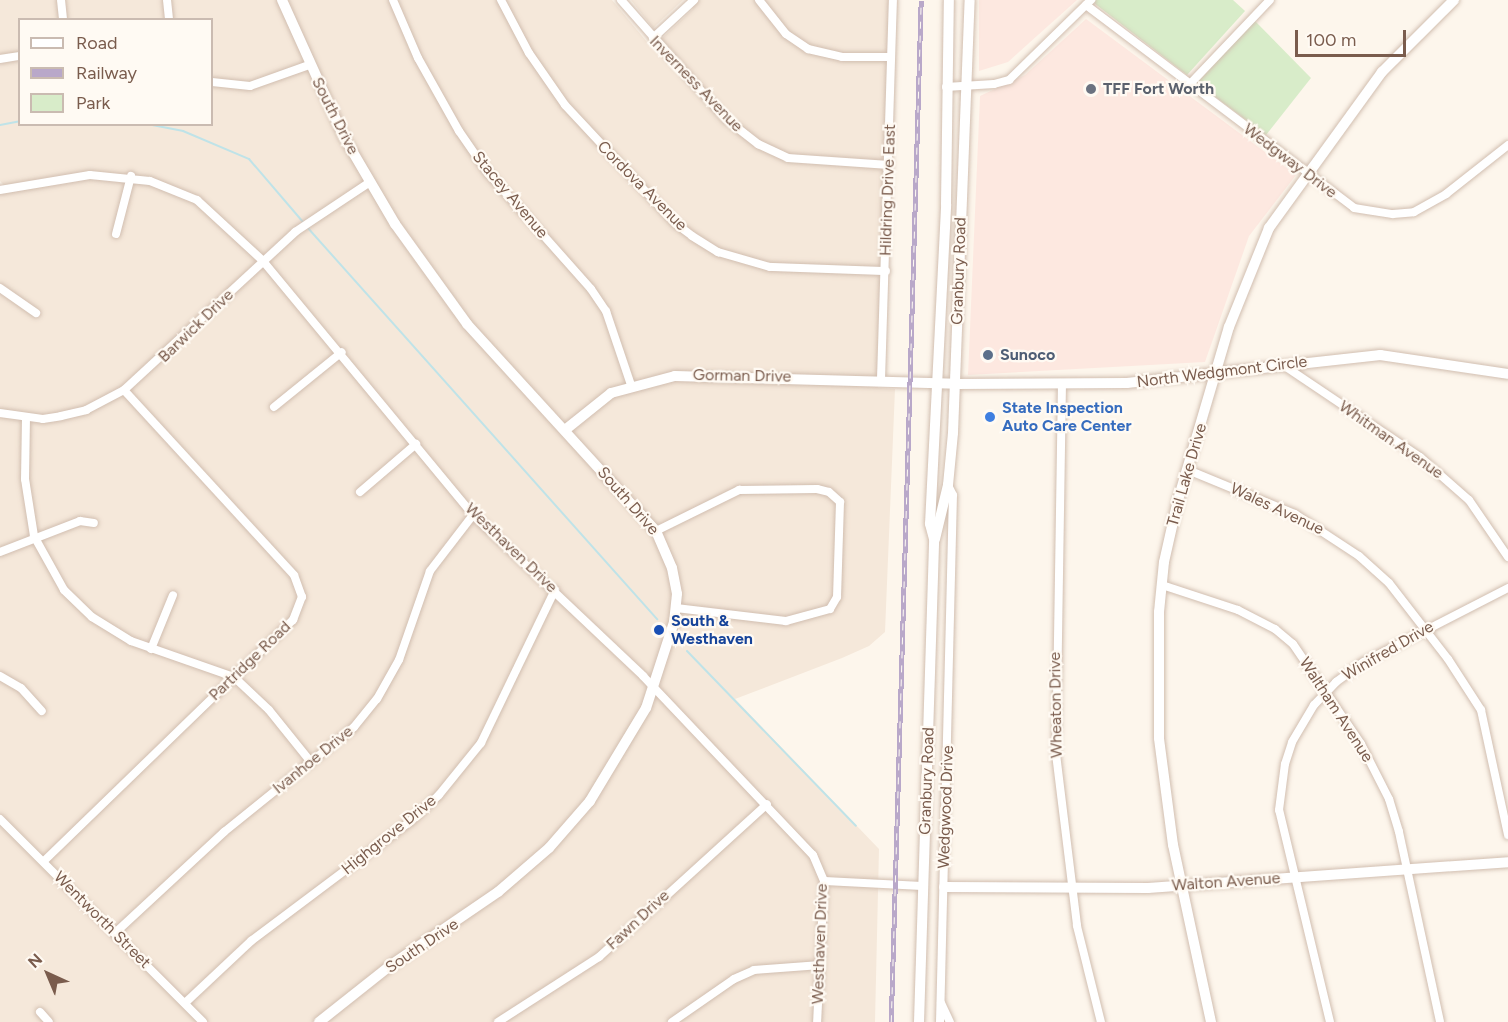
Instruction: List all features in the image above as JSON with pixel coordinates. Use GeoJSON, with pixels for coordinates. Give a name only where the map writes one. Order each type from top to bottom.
{"type":"FeatureCollection","features":[{"type":"Feature","properties":{"kind":"street"},"geometry":{"type":"LineString","coordinates":[[61,0],[63,18]]}},
{"type":"Feature","properties":{"kind":"street"},"geometry":{"type":"LineString","coordinates":[[167,0],[169,18]]}},
{"type":"Feature","properties":{"kind":"street","name":"South Drive"},"geometry":{"type":"LineString","coordinates":[[282,0],[309,65],[370,182],[467,324],[656,531],[672,568],[676,608],[674,622],[654,687],[631,737],[608,775],[549,848],[498,892],[391,965],[319,1022]]}},
{"type":"Feature","properties":{"kind":"street","name":"Stacey Avenue"},"geometry":{"type":"LineString","coordinates":[[393,0],[418,58],[465,139],[488,173],[591,289],[606,311],[631,386]]}},
{"type":"Feature","properties":{"kind":"street","name":"Cordova Avenue"},"geometry":{"type":"LineString","coordinates":[[501,0],[529,53],[565,105],[663,211],[692,236],[717,252],[770,267],[886,271]]}},
{"type":"Feature","properties":{"kind":"street","name":"Inverness Avenue"},"geometry":{"type":"LineString","coordinates":[[621,0],[726,119],[758,144],[788,158],[889,165]]}},
{"type":"Feature","properties":{"kind":"street"},"geometry":{"type":"LineString","coordinates":[[653,38],[694,0]]}},
{"type":"Feature","properties":{"kind":"street"},"geometry":{"type":"LineString","coordinates":[[759,0],[786,34],[808,49],[836,56],[891,57]]}},
{"type":"Feature","properties":{"kind":"street","name":"Hildring Drive East"},"geometry":{"type":"LineString","coordinates":[[881,379],[893,0]]}},
{"type":"Feature","properties":{"kind":"street","name":"Granbury Road"},"geometry":{"type":"LineString","coordinates":[[934,539],[930,524],[935,384],[946,204],[949,0]]}},
{"type":"Feature","properties":{"kind":"street","name":"Granbury Road"},"geometry":{"type":"LineString","coordinates":[[919,1022],[934,539],[948,485],[956,384],[970,0]]}},
{"type":"Feature","properties":{"kind":"street"},"geometry":{"type":"LineString","coordinates":[[1189,85],[1270,0]]}},
{"type":"Feature","properties":{"kind":"street","name":"Trail Lake Drive"},"geometry":{"type":"LineString","coordinates":[[1210,1022],[1180,885],[1159,738],[1162,585],[1188,470],[1229,327],[1256,255],[1269,228],[1382,72],[1454,0]]}},
{"type":"Feature","properties":{"kind":"street"},"geometry":{"type":"LineString","coordinates":[[946,87],[1008,80],[1089,3]]}},
{"type":"Feature","properties":{"kind":"street","name":"Wedgway Drive"},"geometry":{"type":"LineString","coordinates":[[1089,3],[1189,85],[1353,208],[1393,214],[1414,212],[1446,194],[1508,145]]}},
{"type":"Feature","properties":{"kind":"street"},"geometry":{"type":"LineString","coordinates":[[0,59],[18,56]]}},
{"type":"Feature","properties":{"kind":"street"},"geometry":{"type":"LineString","coordinates":[[213,82],[250,86],[309,65]]}},
{"type":"Feature","properties":{"kind":"street","name":"Westhaven Drive"},"geometry":{"type":"LineString","coordinates":[[0,190],[64,177],[131,177],[197,200],[263,261],[342,352],[473,515],[555,590],[654,687],[813,855],[824,881],[818,1022]]}},
{"type":"Feature","properties":{"kind":"street"},"geometry":{"type":"LineString","coordinates":[[116,234],[131,177]]}},
{"type":"Feature","properties":{"kind":"street","name":"Barwick Drive"},"geometry":{"type":"LineString","coordinates":[[0,413],[26,417],[61,416],[86,410],[124,390],[295,232],[315,216],[370,182]]}},
{"type":"Feature","properties":{"kind":"street"},"geometry":{"type":"LineString","coordinates":[[0,288],[36,313]]}},
{"type":"Feature","properties":{"kind":"street"},"geometry":{"type":"LineString","coordinates":[[274,406],[342,352]]}},
{"type":"Feature","properties":{"kind":"street","name":"North Wedgmont Circle"},"geometry":{"type":"LineString","coordinates":[[935,384],[1127,383],[1380,355],[1508,374]]}},
{"type":"Feature","properties":{"kind":"street","name":"Whitman Avenue"},"geometry":{"type":"LineString","coordinates":[[1283,365],[1428,464],[1469,500],[1508,556]]}},
{"type":"Feature","properties":{"kind":"street","name":"Gorman Drive"},"geometry":{"type":"LineString","coordinates":[[565,430],[591,406],[631,386],[697,375],[881,379],[935,384]]}},
{"type":"Feature","properties":{"kind":"street","name":"Wheaton Drive"},"geometry":{"type":"LineString","coordinates":[[1062,383],[1056,754],[1071,888],[1101,1022]]}},
{"type":"Feature","properties":{"kind":"street","name":"Partridge Road"},"geometry":{"type":"LineString","coordinates":[[44,861],[293,620],[302,597],[300,586],[239,513],[124,390]]}},
{"type":"Feature","properties":{"kind":"street"},"geometry":{"type":"LineString","coordinates":[[26,417],[25,479],[34,536],[52,573],[78,605],[122,636],[152,649],[208,665],[234,677],[268,710],[311,762]]}},
{"type":"Feature","properties":{"kind":"street"},"geometry":{"type":"LineString","coordinates":[[935,420],[940,439],[939,470],[948,485]]}},
{"type":"Feature","properties":{"kind":"street"},"geometry":{"type":"LineString","coordinates":[[360,492],[416,444]]}},
{"type":"Feature","properties":{"kind":"street","name":"Wales Avenue"},"geometry":{"type":"LineString","coordinates":[[1188,470],[1295,514],[1324,531],[1376,570],[1425,628],[1481,710],[1508,835]]}},
{"type":"Feature","properties":{"kind":"street","name":"Wedgwood Drive"},"geometry":{"type":"LineString","coordinates":[[940,1022],[953,495],[948,485]]}},
{"type":"Feature","properties":{"kind":"street"},"geometry":{"type":"LineString","coordinates":[[656,531],[728,493],[761,488],[829,492],[841,508],[837,597],[830,609],[814,615],[768,620],[676,608]]}},
{"type":"Feature","properties":{"kind":"street","name":"Ivanhoe Drive"},"geometry":{"type":"LineString","coordinates":[[115,933],[224,832],[354,727],[389,681],[430,571],[473,515]]}},
{"type":"Feature","properties":{"kind":"street"},"geometry":{"type":"LineString","coordinates":[[0,552],[34,536],[80,520],[94,523]]}},
{"type":"Feature","properties":{"kind":"street","name":"Waltham Avenue"},"geometry":{"type":"LineString","coordinates":[[1162,585],[1262,620],[1293,644],[1361,744],[1389,800],[1440,1022]]}},
{"type":"Feature","properties":{"kind":"street","name":"Winifred Drive"},"geometry":{"type":"LineString","coordinates":[[1330,1022],[1279,810],[1285,764],[1301,723],[1327,692],[1364,662],[1425,628],[1508,588]]}},
{"type":"Feature","properties":{"kind":"street","name":"Highgrove Drive"},"geometry":{"type":"LineString","coordinates":[[185,1003],[251,940],[411,821],[439,795],[481,743],[555,590]]}},
{"type":"Feature","properties":{"kind":"street"},"geometry":{"type":"LineString","coordinates":[[152,649],[173,595]]}},
{"type":"Feature","properties":{"kind":"street"},"geometry":{"type":"LineString","coordinates":[[0,676],[21,688],[42,711]]}},
{"type":"Feature","properties":{"kind":"street","name":"Fawn Drive"},"geometry":{"type":"LineString","coordinates":[[498,1022],[599,957],[767,804]]}},
{"type":"Feature","properties":{"kind":"street","name":"Wentworth Street"},"geometry":{"type":"LineString","coordinates":[[0,819],[203,1022]]}},
{"type":"Feature","properties":{"kind":"street","name":"Walton Avenue"},"geometry":{"type":"LineString","coordinates":[[944,887],[1071,888],[1180,885],[1407,871],[1508,862]]}},
{"type":"Feature","properties":{"kind":"street"},"geometry":{"type":"LineString","coordinates":[[824,881],[923,886]]}},
{"type":"Feature","properties":{"kind":"street"},"geometry":{"type":"LineString","coordinates":[[672,1022],[734,979],[754,970],[820,965]]}},
{"type":"Feature","properties":{"kind":"street"},"geometry":{"type":"LineString","coordinates":[[940,1002],[950,1022]]}},
{"type":"Feature","properties":{"kind":"street"},"geometry":{"type":"LineString","coordinates":[[40,1012],[49,1022]]}},
{"type":"Feature","properties":{"kind":"shaded area"},"geometry":{"type":"Polygon","coordinates":[[[0,0],[612,0],[652,48],[693,9],[686,0],[889,0],[877,374],[878,388],[895,389],[885,632],[869,646],[735,699],[879,849],[875,1022],[0,1022],[0,190],[6,187],[0,181],[0,0]]]}},
{"type":"Feature","properties":{"kind":"shaded area"},"geometry":{"type":"Polygon","coordinates":[[[631,0],[683,0],[653,28],[631,0]]]}},
{"type":"Feature","properties":{"kind":"shaded area"},"geometry":{"type":"Polygon","coordinates":[[[979,0],[1077,0],[1008,62],[979,71],[979,0]]]}},
{"type":"Feature","properties":{"kind":"shaded area"},"geometry":{"type":"Polygon","coordinates":[[[1086,19],[1296,175],[1249,236],[1205,362],[968,375],[980,96],[1025,75],[1086,19]]]}},
{"type":"Feature","properties":{"kind":"green space"},"geometry":{"type":"Polygon","coordinates":[[[1096,0],[1233,0],[1245,11],[1187,75],[1094,3],[1096,0]]]}},
{"type":"Feature","properties":{"kind":"green space"},"geometry":{"type":"Polygon","coordinates":[[[1255,21],[1311,78],[1266,135],[1197,83],[1255,21]]]}},
{"type":"Feature","properties":{"kind":"waterway"},"geometry":{"type":"LineString","coordinates":[[0,125],[18,121]]}},
{"type":"Feature","properties":{"kind":"waterway"},"geometry":{"type":"LineString","coordinates":[[157,126],[183,131],[249,159],[303,222]]}},
{"type":"Feature","properties":{"kind":"waterway"},"geometry":{"type":"LineString","coordinates":[[307,227],[657,619]]}},
{"type":"Feature","properties":{"kind":"waterway"},"geometry":{"type":"LineString","coordinates":[[687,651],[856,826]]}},
{"type":"Feature","properties":{"kind":"railway"},"geometry":{"type":"LineString","coordinates":[[891,1022],[921,0]]}},
{"type":"Feature","properties":{"kind":"place","name":"TFF Fort Worth"},"geometry":{"type":"Point","coordinates":[1091,89]}},
{"type":"Feature","properties":{"kind":"place","name":"Sunoco"},"geometry":{"type":"Point","coordinates":[988,355]}},
{"type":"Feature","properties":{"kind":"place","name":"State Inspection Auto Care Center"},"geometry":{"type":"Point","coordinates":[990,417]}},
{"type":"Feature","properties":{"kind":"place","name":"South & Westhaven"},"geometry":{"type":"Point","coordinates":[659,630]}}]}
